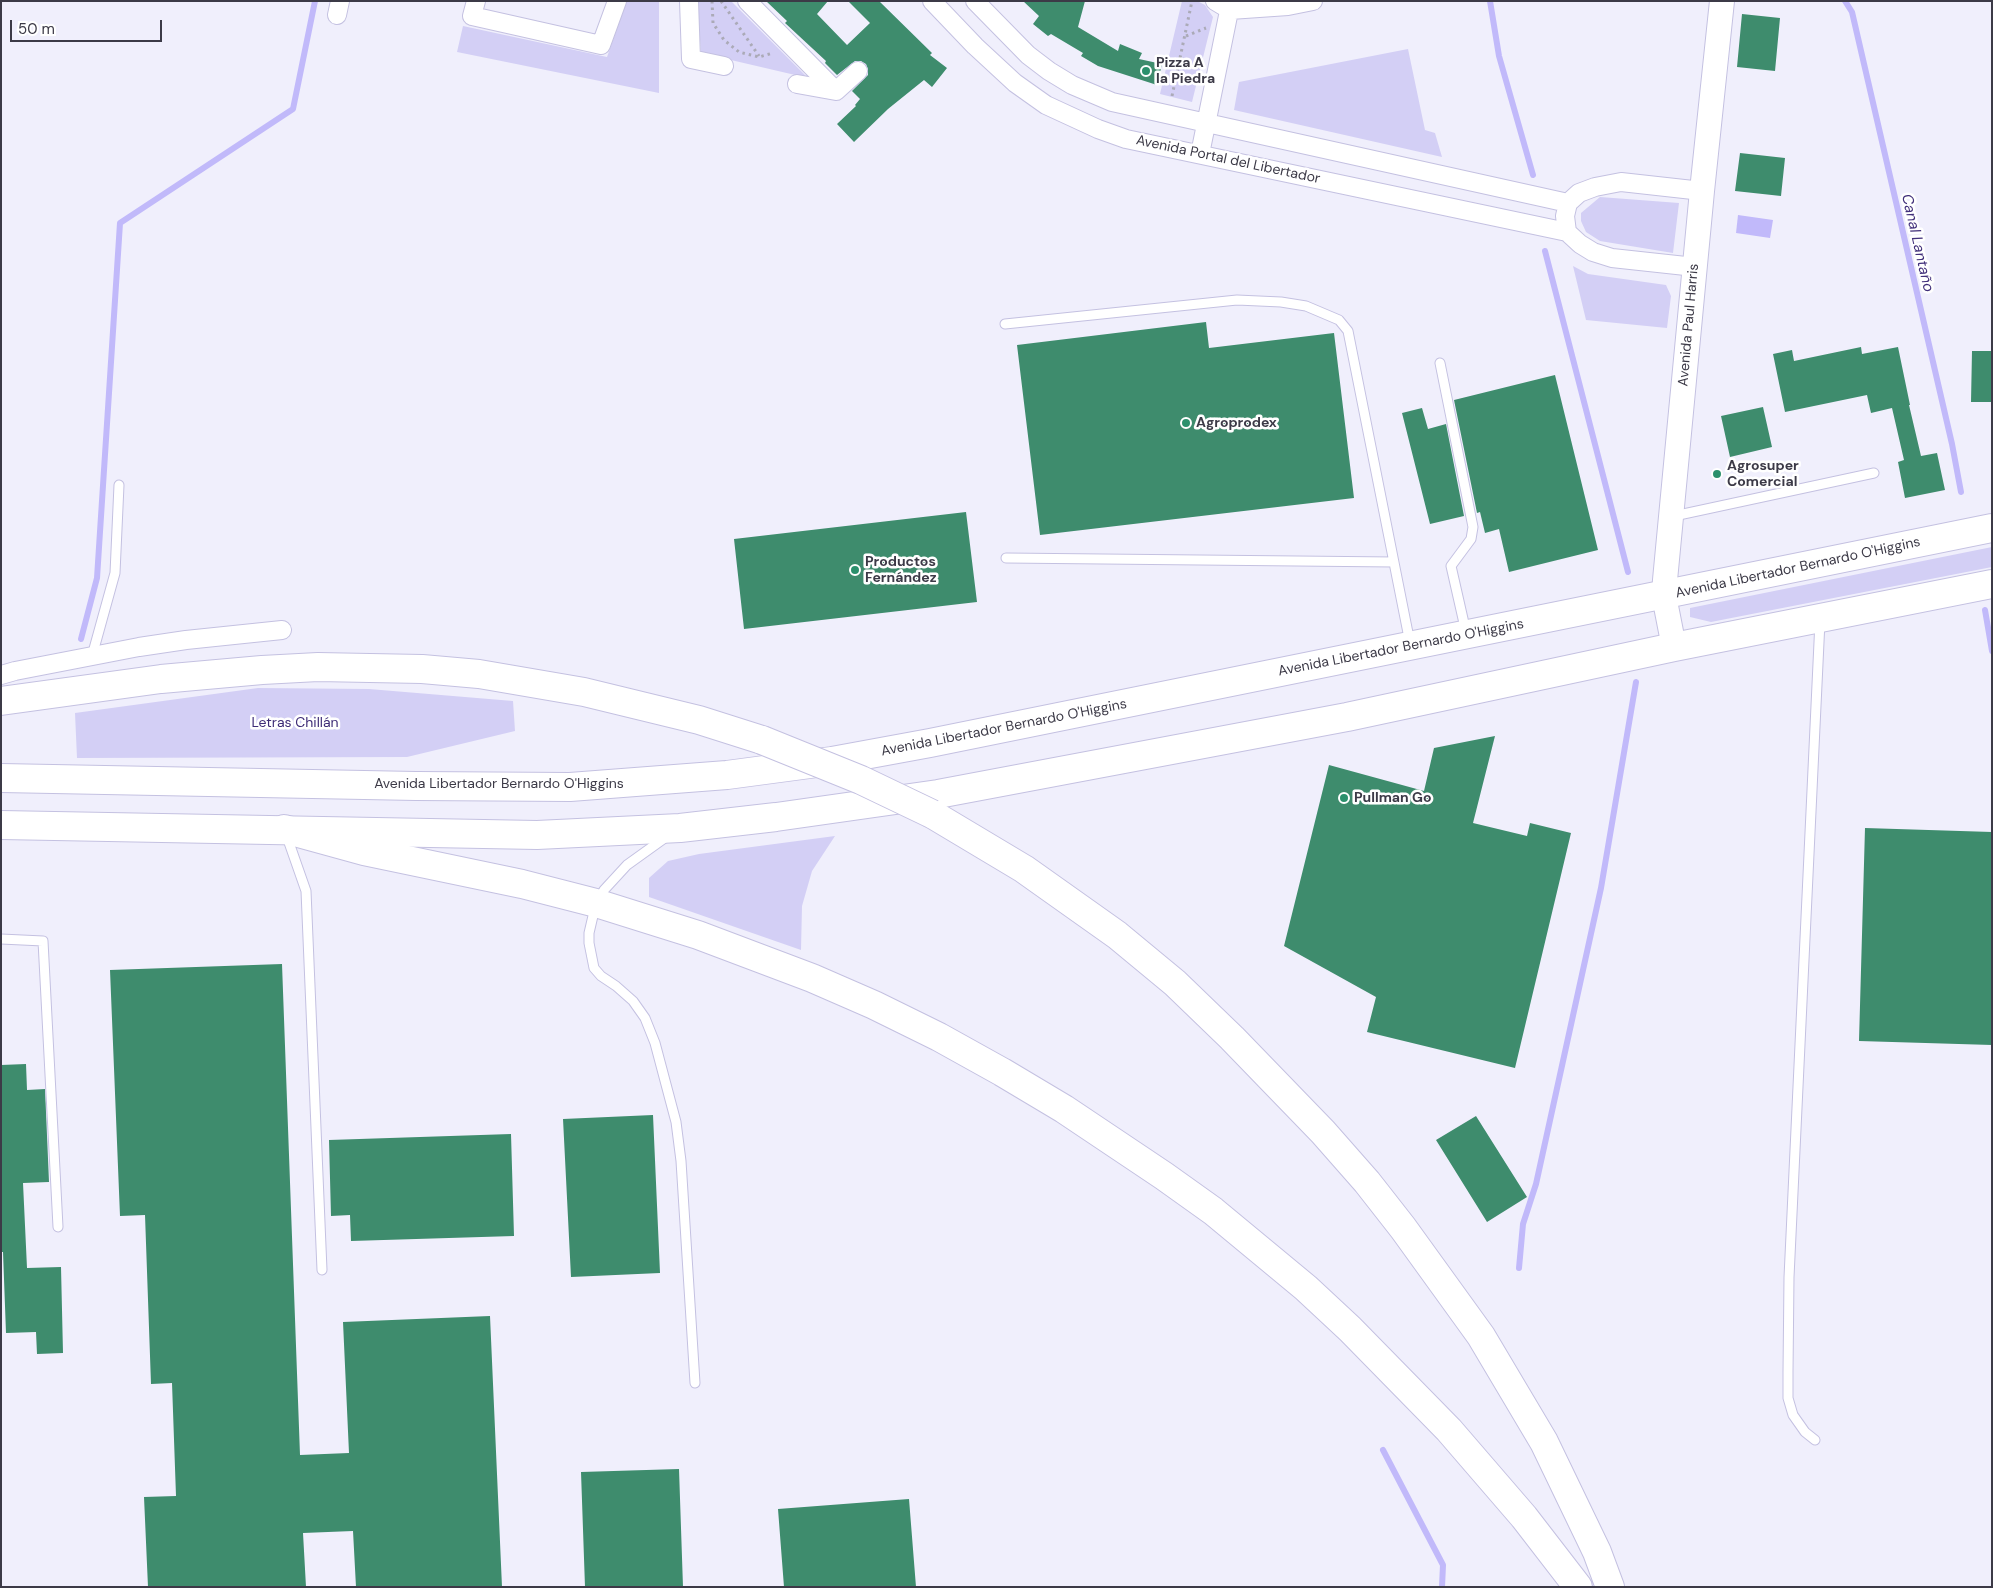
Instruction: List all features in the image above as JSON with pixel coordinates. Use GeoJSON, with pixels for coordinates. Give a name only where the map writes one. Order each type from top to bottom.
{"type":"FeatureCollection","features":[{"type":"Feature","properties":{"kind":"main road","name":"Avenida Paul Harris"},"geometry":{"type":"LineString","coordinates":[[1674,647],[1664,596],[1722,1]]}},
{"type":"Feature","properties":{"kind":"main road","name":"Avenida Libertador Bernardo O'Higgins"},"geometry":{"type":"LineString","coordinates":[[1,778],[570,787],[680,780],[832,761],[1664,596],[1992,528]]}},
{"type":"Feature","properties":{"kind":"main road"},"geometry":{"type":"LineString","coordinates":[[1,825],[537,834],[680,828],[776,817],[938,794],[1413,704],[1674,647],[1992,584]]}},
{"type":"Feature","properties":{"kind":"main road"},"geometry":{"type":"LineString","coordinates":[[1,701],[153,680],[253,670],[318,667],[422,669],[479,674],[584,692],[699,720],[762,740],[853,776],[932,814],[1024,869],[1072,901],[1132,947],[1175,983],[1232,1038],[1284,1090],[1342,1154],[1397,1220],[1443,1282],[1510,1382],[1544,1442],[1574,1503],[1597,1552],[1610,1587]]}},
{"type":"Feature","properties":{"kind":"main road"},"geometry":{"type":"LineString","coordinates":[[284,829],[364,851],[459,870],[596,903],[647,918],[748,953],[874,1005],[939,1037],[1002,1072],[1064,1109],[1157,1171],[1260,1249],[1363,1341],[1488,1473],[1555,1555],[1578,1587]]}},
{"type":"Feature","properties":{"kind":"street"},"geometry":{"type":"LineString","coordinates":[[476,1],[472,16],[601,45],[617,1]]}},
{"type":"Feature","properties":{"kind":"street"},"geometry":{"type":"LineString","coordinates":[[689,1],[691,59],[724,66]]}},
{"type":"Feature","properties":{"kind":"street"},"geometry":{"type":"LineString","coordinates":[[747,1],[836,91]]}},
{"type":"Feature","properties":{"kind":"street","name":"Avenida Portal del Libertador"},"geometry":{"type":"LineString","coordinates":[[932,1],[1015,84],[1072,118],[1126,139],[1567,232],[1586,248],[1612,258],[1695,267]]}},
{"type":"Feature","properties":{"kind":"street"},"geometry":{"type":"LineString","coordinates":[[975,1],[1028,55],[1049,71],[1072,85],[1112,102],[1568,203]]}},
{"type":"Feature","properties":{"kind":"street"},"geometry":{"type":"LineString","coordinates":[[1200,154],[1225,4],[1288,6],[1312,1]]}},
{"type":"Feature","properties":{"kind":"street"},"geometry":{"type":"LineString","coordinates":[[836,91],[858,71]]}},
{"type":"Feature","properties":{"kind":"street"},"geometry":{"type":"LineString","coordinates":[[797,84],[836,91]]}},
{"type":"Feature","properties":{"kind":"street"},"geometry":{"type":"LineString","coordinates":[[1567,232],[1565,216],[1568,203],[1579,193],[1595,187],[1621,182],[1702,191]]}},
{"type":"Feature","properties":{"kind":"street"},"geometry":{"type":"LineString","coordinates":[[1,676],[14,671],[186,640],[282,630]]}},
{"type":"Feature","properties":{"kind":"lane"},"geometry":{"type":"LineString","coordinates":[[1005,324],[1237,300],[1281,302],[1306,306],[1339,320],[1348,331],[1411,646]]}},
{"type":"Feature","properties":{"kind":"lane"},"geometry":{"type":"LineString","coordinates":[[1440,364],[1473,528],[1471,538],[1451,566],[1466,635]]}},
{"type":"Feature","properties":{"kind":"lane"},"geometry":{"type":"LineString","coordinates":[[1671,517],[1874,473]]}},
{"type":"Feature","properties":{"kind":"lane"},"geometry":{"type":"LineString","coordinates":[[92,656],[114,573],[119,485]]}},
{"type":"Feature","properties":{"kind":"lane"},"geometry":{"type":"LineString","coordinates":[[1006,558],[1394,562]]}},
{"type":"Feature","properties":{"kind":"lane"},"geometry":{"type":"LineString","coordinates":[[1815,1440],[1805,1432],[1793,1415],[1788,1398],[1788,1372],[1789,1277],[1820,618]]}},
{"type":"Feature","properties":{"kind":"lane"},"geometry":{"type":"LineString","coordinates":[[680,828],[646,850],[615,877],[596,903],[589,933],[594,968],[601,976],[633,1001],[645,1018],[656,1043],[676,1122],[681,1161],[695,1383]]}},
{"type":"Feature","properties":{"kind":"lane"},"geometry":{"type":"LineString","coordinates":[[284,829],[306,891],[322,1270]]}},
{"type":"Feature","properties":{"kind":"lane"},"geometry":{"type":"LineString","coordinates":[[1,939],[43,941],[58,1227]]}},
{"type":"Feature","properties":{"kind":"path"},"geometry":{"type":"LineString","coordinates":[[712,1],[710,5],[713,24],[724,40],[739,52],[759,57],[775,52],[786,41]]}},
{"type":"Feature","properties":{"kind":"path"},"geometry":{"type":"LineString","coordinates":[[720,1],[759,57]]}},
{"type":"Feature","properties":{"kind":"path"},"geometry":{"type":"LineString","coordinates":[[1171,102],[1192,1]]}},
{"type":"Feature","properties":{"kind":"green space"},"geometry":{"type":"Polygon","coordinates":[[[627,1],[659,1],[659,93],[457,52],[463,26],[607,57],[627,1]]]}},
{"type":"Feature","properties":{"kind":"green space"},"geometry":{"type":"Polygon","coordinates":[[[697,1],[731,1],[808,78],[701,53],[697,1]]]}},
{"type":"Feature","properties":{"kind":"green space"},"geometry":{"type":"Polygon","coordinates":[[[1182,1],[1197,1],[1205,5],[1213,17],[1192,102],[1160,94],[1182,1]]]}},
{"type":"Feature","properties":{"kind":"green space"},"geometry":{"type":"Polygon","coordinates":[[[1408,49],[1425,130],[1435,133],[1442,157],[1234,110],[1239,82],[1408,49]]]}},
{"type":"Feature","properties":{"kind":"green space"},"geometry":{"type":"Polygon","coordinates":[[[1600,197],[1679,203],[1673,253],[1600,241],[1586,232],[1581,221],[1581,213],[1600,197]]]}},
{"type":"Feature","properties":{"kind":"green space"},"geometry":{"type":"Polygon","coordinates":[[[1573,266],[1588,274],[1666,285],[1671,296],[1667,328],[1586,320],[1573,266]]]}},
{"type":"Feature","properties":{"kind":"green space"},"geometry":{"type":"Polygon","coordinates":[[[1992,547],[1992,567],[1711,622],[1690,617],[1690,608],[1992,547]]]}},
{"type":"Feature","properties":{"kind":"green space","name":"Letras Chillán"},"geometry":{"type":"Polygon","coordinates":[[[258,688],[369,689],[513,701],[515,731],[407,757],[77,758],[75,713],[258,688]]]}},
{"type":"Feature","properties":{"kind":"green space"},"geometry":{"type":"Polygon","coordinates":[[[835,836],[812,871],[802,906],[801,950],[649,897],[649,878],[668,861],[699,854],[835,836]]]}},
{"type":"Feature","properties":{"kind":"shaded area"},"geometry":{"type":"Polygon","coordinates":[[[1738,215],[1773,220],[1770,238],[1736,233],[1738,215]]]}},
{"type":"Feature","properties":{"kind":"building"},"geometry":{"type":"Polygon","coordinates":[[[766,1],[828,1],[817,14],[847,45],[870,23],[848,1],[879,1],[932,53],[930,55],[947,68],[932,87],[924,80],[888,109],[854,142],[837,124],[856,106],[860,99],[852,91],[868,75],[866,64],[861,61],[855,61],[837,75],[825,63],[826,61],[785,23],[787,21],[766,1]]]}},
{"type":"Feature","properties":{"kind":"building"},"geometry":{"type":"Polygon","coordinates":[[[1023,1],[1085,1],[1078,27],[1118,51],[1120,44],[1142,53],[1139,59],[1162,64],[1157,85],[1098,66],[1081,56],[1083,53],[1051,34],[1048,36],[1033,24],[1039,16],[1023,1]]]}},
{"type":"Feature","properties":{"kind":"building"},"geometry":{"type":"Polygon","coordinates":[[[1742,14],[1780,18],[1775,71],[1737,67],[1742,14]]]}},
{"type":"Feature","properties":{"kind":"building"},"geometry":{"type":"Polygon","coordinates":[[[1740,153],[1785,158],[1781,196],[1735,191],[1740,153]]]}},
{"type":"Feature","properties":{"kind":"building","name":"Agroprodex"},"geometry":{"type":"Polygon","coordinates":[[[1206,322],[1209,348],[1334,333],[1354,498],[1040,535],[1017,345],[1206,322]]]}},
{"type":"Feature","properties":{"kind":"building"},"geometry":{"type":"Polygon","coordinates":[[[1861,347],[1862,354],[1898,347],[1921,456],[1937,453],[1945,490],[1905,498],[1898,462],[1904,460],[1892,408],[1871,413],[1867,395],[1785,412],[1773,354],[1792,350],[1794,361],[1861,347]]]}},
{"type":"Feature","properties":{"kind":"building"},"geometry":{"type":"Polygon","coordinates":[[[1972,351],[1992,351],[1992,402],[1971,402],[1972,351]]]}},
{"type":"Feature","properties":{"kind":"building"},"geometry":{"type":"Polygon","coordinates":[[[1555,375],[1598,550],[1509,572],[1499,529],[1485,533],[1480,512],[1477,513],[1454,400],[1555,375]]]}},
{"type":"Feature","properties":{"kind":"building"},"geometry":{"type":"Polygon","coordinates":[[[1763,407],[1772,447],[1730,457],[1721,416],[1763,407]]]}},
{"type":"Feature","properties":{"kind":"building"},"geometry":{"type":"Polygon","coordinates":[[[1422,408],[1428,429],[1446,424],[1464,516],[1430,524],[1402,413],[1422,408]]]}},
{"type":"Feature","properties":{"kind":"building","name":"Productos Fernández"},"geometry":{"type":"Polygon","coordinates":[[[966,512],[977,602],[744,629],[734,539],[966,512]]]}},
{"type":"Feature","properties":{"kind":"building"},"geometry":{"type":"Polygon","coordinates":[[[1495,736],[1473,823],[1527,836],[1530,823],[1571,833],[1515,1068],[1367,1032],[1376,997],[1284,946],[1329,765],[1424,791],[1434,748],[1495,736]]]}},
{"type":"Feature","properties":{"kind":"building"},"geometry":{"type":"Polygon","coordinates":[[[1865,828],[1992,832],[1992,1045],[1859,1041],[1865,828]]]}},
{"type":"Feature","properties":{"kind":"building"},"geometry":{"type":"Polygon","coordinates":[[[282,964],[300,1455],[349,1453],[343,1322],[490,1316],[502,1587],[356,1587],[353,1531],[303,1533],[306,1587],[148,1587],[144,1497],[176,1496],[172,1383],[151,1384],[145,1215],[120,1216],[110,970],[282,964]]]}},
{"type":"Feature","properties":{"kind":"building"},"geometry":{"type":"Polygon","coordinates":[[[26,1064],[27,1090],[45,1089],[49,1182],[23,1183],[27,1268],[61,1267],[63,1353],[37,1354],[36,1332],[6,1333],[3,1252],[1,1252],[1,1065],[26,1064]]]}},
{"type":"Feature","properties":{"kind":"building"},"geometry":{"type":"Polygon","coordinates":[[[653,1115],[660,1273],[571,1277],[563,1119],[653,1115]]]}},
{"type":"Feature","properties":{"kind":"building"},"geometry":{"type":"Polygon","coordinates":[[[1476,1116],[1527,1197],[1487,1222],[1436,1140],[1476,1116]]]}},
{"type":"Feature","properties":{"kind":"building"},"geometry":{"type":"Polygon","coordinates":[[[511,1134],[514,1236],[351,1241],[350,1215],[331,1216],[329,1140],[511,1134]]]}},
{"type":"Feature","properties":{"kind":"building"},"geometry":{"type":"Polygon","coordinates":[[[679,1469],[683,1587],[585,1587],[581,1472],[679,1469]]]}},
{"type":"Feature","properties":{"kind":"building"},"geometry":{"type":"Polygon","coordinates":[[[909,1499],[916,1587],[784,1587],[778,1509],[909,1499]]]}},
{"type":"Feature","properties":{"kind":"waterway"},"geometry":{"type":"LineString","coordinates":[[81,639],[97,578],[120,223],[293,109],[315,1]]}},
{"type":"Feature","properties":{"kind":"waterway"},"geometry":{"type":"LineString","coordinates":[[1490,1],[1499,56],[1533,175]]}},
{"type":"Feature","properties":{"kind":"waterway","name":"Canal Lantaño"},"geometry":{"type":"LineString","coordinates":[[1845,1],[1852,12],[1952,444],[1961,492]]}},
{"type":"Feature","properties":{"kind":"waterway"},"geometry":{"type":"LineString","coordinates":[[1545,251],[1628,572]]}},
{"type":"Feature","properties":{"kind":"waterway","name":"Canal Lantaño"},"geometry":{"type":"LineString","coordinates":[[1985,610],[1992,651]]}},
{"type":"Feature","properties":{"kind":"waterway"},"geometry":{"type":"LineString","coordinates":[[1519,1268],[1523,1224],[1536,1184],[1601,888],[1636,682]]}},
{"type":"Feature","properties":{"kind":"waterway"},"geometry":{"type":"LineString","coordinates":[[1383,1450],[1443,1565],[1442,1587]]}},
{"type":"Feature","properties":{"kind":"place","name":"Pizza A la Piedra"},"geometry":{"type":"Point","coordinates":[1146,71]}},
{"type":"Feature","properties":{"kind":"place","name":"Agroprodex"},"geometry":{"type":"Point","coordinates":[1186,423]}},
{"type":"Feature","properties":{"kind":"place","name":"Agrosuper Comercial"},"geometry":{"type":"Point","coordinates":[1717,474]}},
{"type":"Feature","properties":{"kind":"place","name":"Productos Fernández"},"geometry":{"type":"Point","coordinates":[855,570]}},
{"type":"Feature","properties":{"kind":"place","name":"Pullman Go"},"geometry":{"type":"Point","coordinates":[1344,798]}}]}
